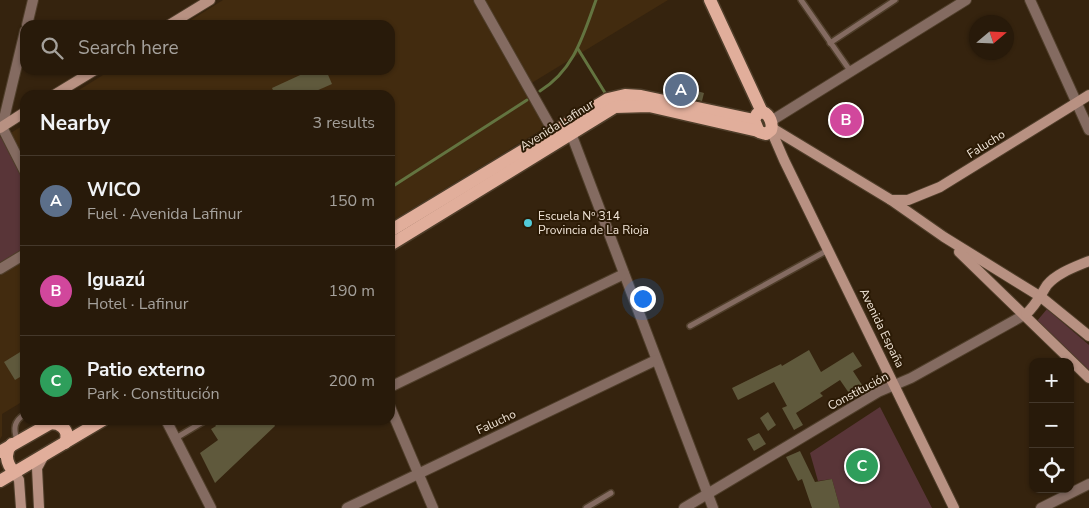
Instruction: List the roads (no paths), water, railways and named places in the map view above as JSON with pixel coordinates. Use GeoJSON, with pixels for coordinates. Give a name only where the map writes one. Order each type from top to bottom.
{"type":"FeatureCollection","features":[{"type":"Feature","properties":{"kind":"main road","name":"Avenida España"},"geometry":{"type":"LineString","coordinates":[[710,0],[765,125]]}},
{"type":"Feature","properties":{"kind":"main road","name":"Avenida Lafinur"},"geometry":{"type":"LineString","coordinates":[[395,242],[569,128],[610,109],[631,105],[649,106],[765,125]]}},
{"type":"Feature","properties":{"kind":"main road","name":"Avenida Lafinur"},"geometry":{"type":"LineString","coordinates":[[395,228],[553,131],[569,128]]}},
{"type":"Feature","properties":{"kind":"main road"},"geometry":{"type":"LineString","coordinates":[[0,452],[45,425]]}},
{"type":"Feature","properties":{"kind":"main road"},"geometry":{"type":"LineString","coordinates":[[58,425],[66,434],[65,443]]}},
{"type":"Feature","properties":{"kind":"main road"},"geometry":{"type":"LineString","coordinates":[[0,481],[95,425]]}},
{"type":"Feature","properties":{"kind":"main road"},"geometry":{"type":"LineString","coordinates":[[14,472],[8,463],[6,455],[16,441]]}},
{"type":"Feature","properties":{"kind":"street"},"geometry":{"type":"LineString","coordinates":[[27,20],[33,0]]}},
{"type":"Feature","properties":{"kind":"street"},"geometry":{"type":"LineString","coordinates":[[177,20],[210,0]]}},
{"type":"Feature","properties":{"kind":"street"},"geometry":{"type":"LineString","coordinates":[[479,0],[553,131]]}},
{"type":"Feature","properties":{"kind":"street"},"geometry":{"type":"LineString","coordinates":[[966,0],[765,125],[891,200],[944,238],[1041,297],[1089,336]]}},
{"type":"Feature","properties":{"kind":"street"},"geometry":{"type":"LineString","coordinates":[[1030,0],[1089,130]]}},
{"type":"Feature","properties":{"kind":"street"},"geometry":{"type":"LineString","coordinates":[[20,51],[1,127],[20,163]]}},
{"type":"Feature","properties":{"kind":"street"},"geometry":{"type":"LineString","coordinates":[[62,90],[87,75]]}},
{"type":"Feature","properties":{"kind":"street","name":"Falucho"},"geometry":{"type":"LineString","coordinates":[[891,200],[908,200],[940,187],[1089,95]]}},
{"type":"Feature","properties":{"kind":"street"},"geometry":{"type":"LineString","coordinates":[[1,127],[20,115]]}},
{"type":"Feature","properties":{"kind":"street","name":"Avenida España"},"geometry":{"type":"LineString","coordinates":[[765,125],[784,160],[954,508]]}},
{"type":"Feature","properties":{"kind":"street"},"geometry":{"type":"LineString","coordinates":[[569,128],[713,508]]}},
{"type":"Feature","properties":{"kind":"street"},"geometry":{"type":"LineString","coordinates":[[944,238],[1026,314],[1089,378]]}},
{"type":"Feature","properties":{"kind":"street"},"geometry":{"type":"LineString","coordinates":[[0,269],[20,257]]}},
{"type":"Feature","properties":{"kind":"street","name":"Constitución"},"geometry":{"type":"LineString","coordinates":[[684,508],[878,392],[1026,314],[1041,297],[1047,285],[1055,278],[1089,261]]}},
{"type":"Feature","properties":{"kind":"street"},"geometry":{"type":"LineString","coordinates":[[395,385],[624,274]]}},
{"type":"Feature","properties":{"kind":"street","name":"Falucho"},"geometry":{"type":"LineString","coordinates":[[347,508],[656,360]]}},
{"type":"Feature","properties":{"kind":"street"},"geometry":{"type":"LineString","coordinates":[[395,419],[433,508]]}},
{"type":"Feature","properties":{"kind":"street"},"geometry":{"type":"LineString","coordinates":[[169,425],[212,508]]}},
{"type":"Feature","properties":{"kind":"street"},"geometry":{"type":"LineString","coordinates":[[39,508],[38,468],[43,456]]}},
{"type":"Feature","properties":{"kind":"street"},"geometry":{"type":"LineString","coordinates":[[14,472],[19,480],[21,508]]}},
{"type":"Feature","properties":{"kind":"street"},"geometry":{"type":"LineString","coordinates":[[1041,508],[1089,484]]}},
{"type":"Feature","properties":{"kind":"lane"},"geometry":{"type":"LineString","coordinates":[[801,0],[851,72]]}},
{"type":"Feature","properties":{"kind":"lane"},"geometry":{"type":"LineString","coordinates":[[830,43],[895,0]]}},
{"type":"Feature","properties":{"kind":"lane"},"geometry":{"type":"LineString","coordinates":[[690,326],[828,250]]}},
{"type":"Feature","properties":{"kind":"lane"},"geometry":{"type":"LineString","coordinates":[[16,441],[14,426],[20,418]]}},
{"type":"Feature","properties":{"kind":"lane"},"geometry":{"type":"LineString","coordinates":[[176,438],[198,425]]}},
{"type":"Feature","properties":{"kind":"lane"},"geometry":{"type":"LineString","coordinates":[[586,508],[611,493]]}},
{"type":"Feature","properties":{"kind":"waterway"},"geometry":{"type":"LineString","coordinates":[[540,91],[552,83],[576,51],[596,0]]}},
{"type":"Feature","properties":{"kind":"waterway"},"geometry":{"type":"LineString","coordinates":[[578,49],[607,96]]}},
{"type":"Feature","properties":{"kind":"waterway"},"geometry":{"type":"LineString","coordinates":[[395,185],[527,100]]}},
{"type":"Feature","properties":{"kind":"place","name":"WICO"},"geometry":{"type":"Point","coordinates":[681,90]}},
{"type":"Feature","properties":{"kind":"place","name":"Iguazú"},"geometry":{"type":"Point","coordinates":[846,120]}},
{"type":"Feature","properties":{"kind":"place","name":"Escuela Nº 314 Provincia de La Rioja"},"geometry":{"type":"Point","coordinates":[528,223]}},
{"type":"Feature","properties":{"kind":"place","name":"Patio externo"},"geometry":{"type":"Point","coordinates":[862,466]}}]}
